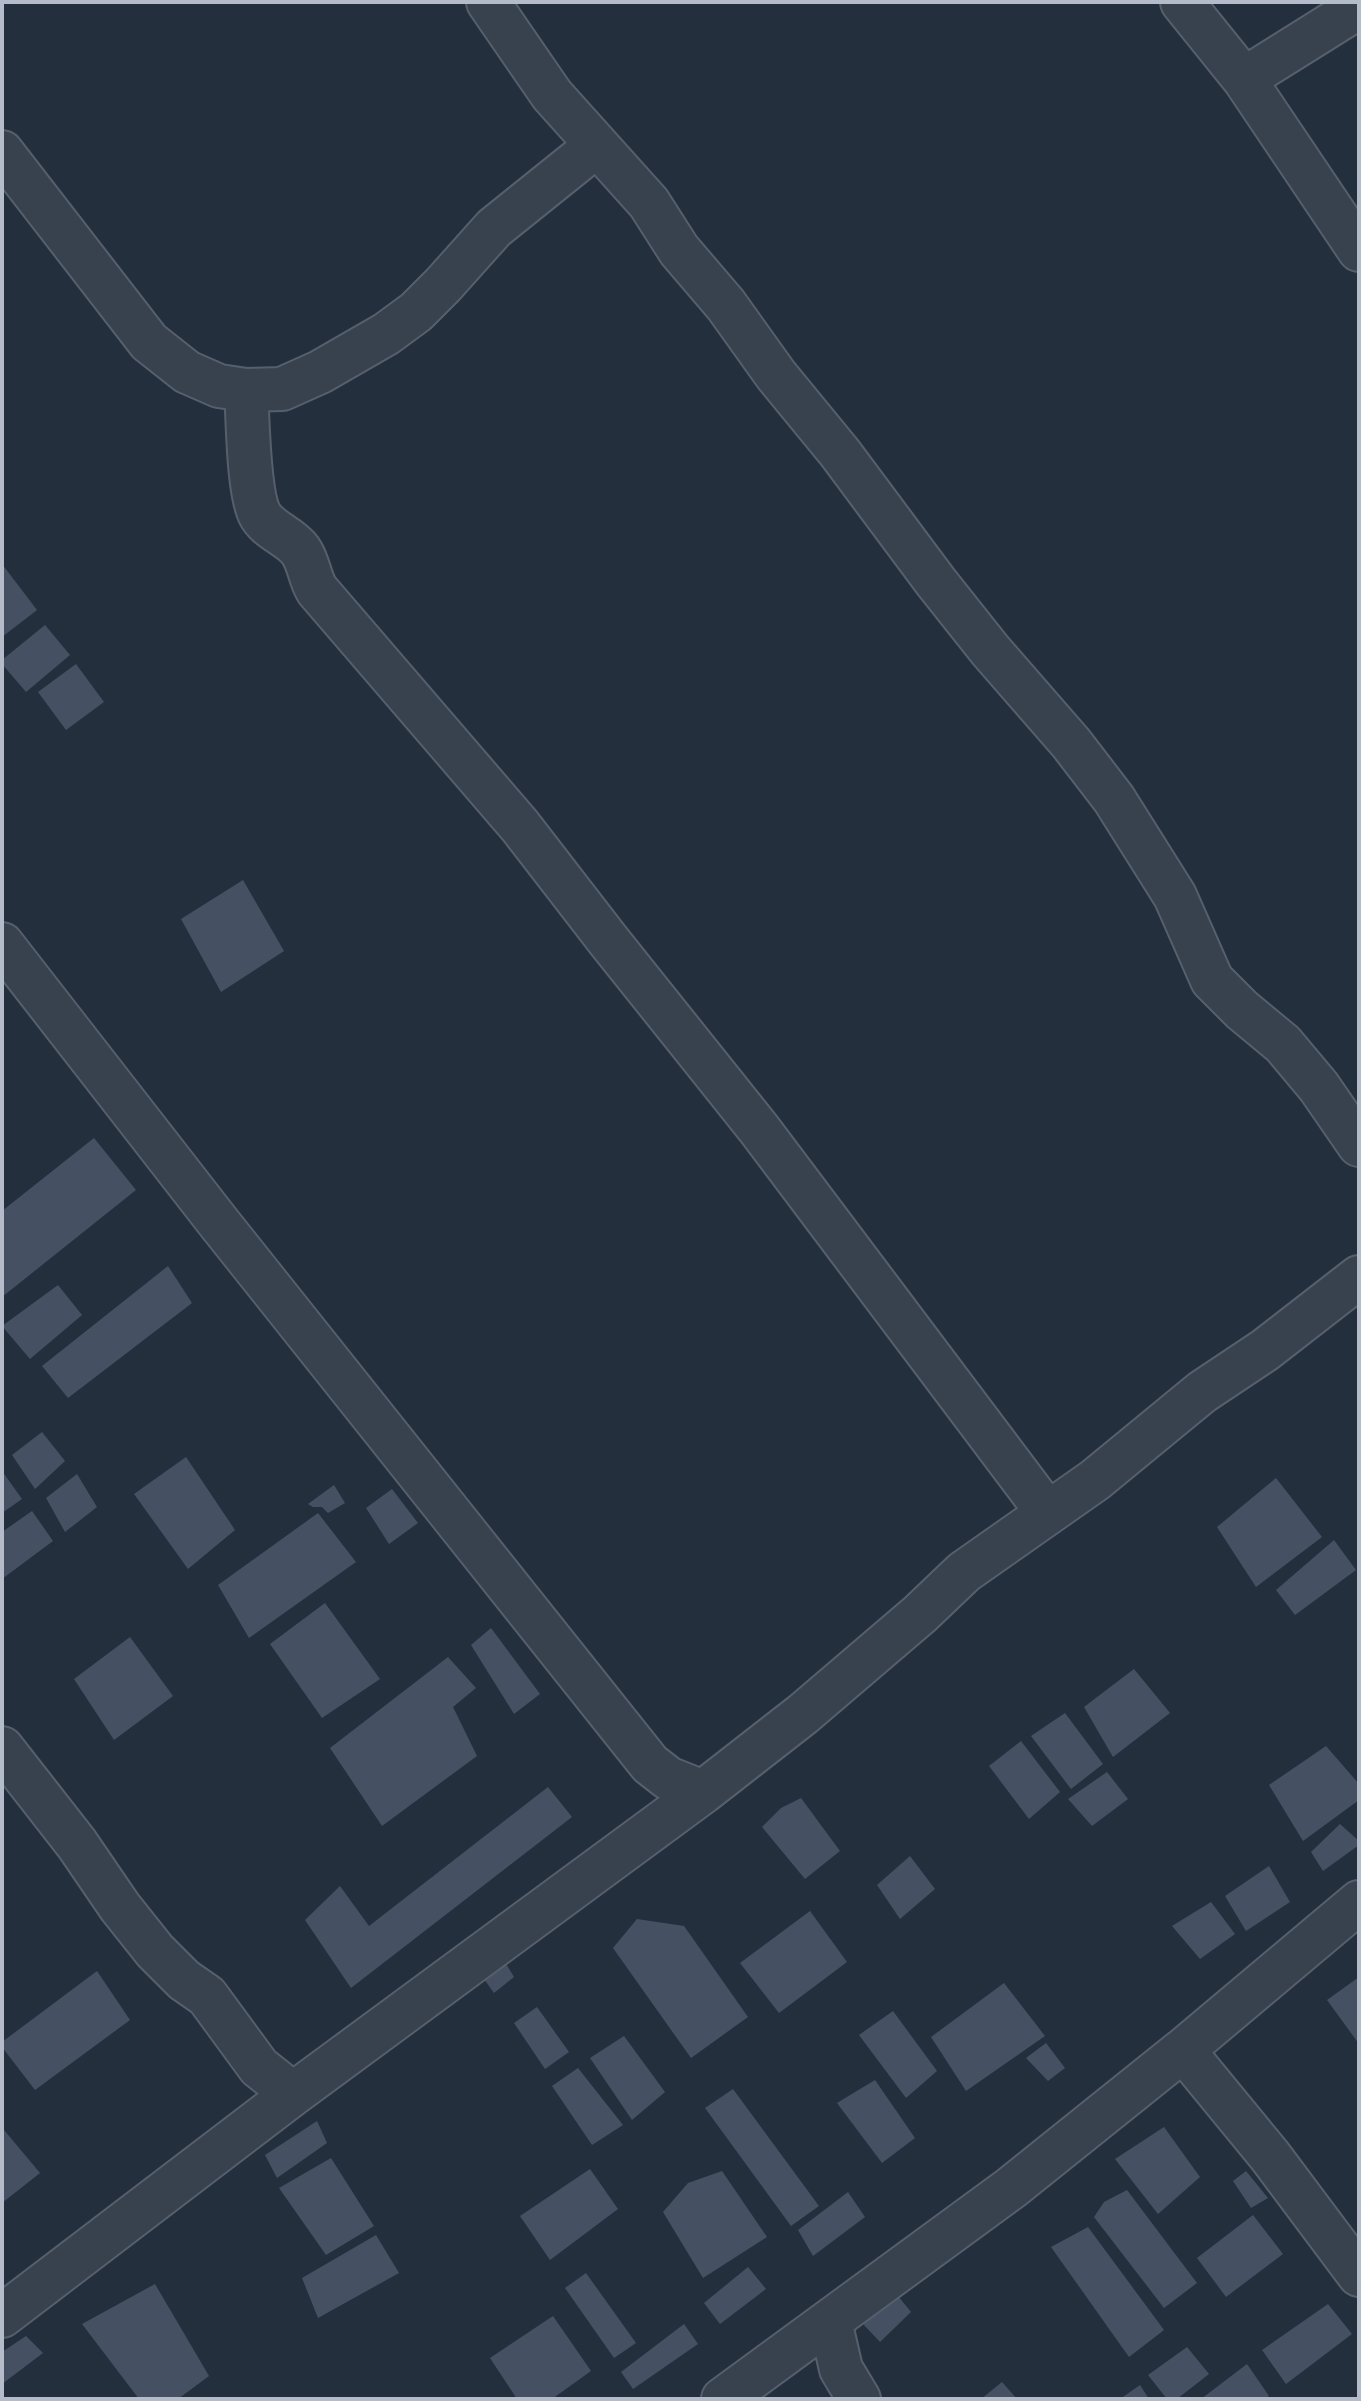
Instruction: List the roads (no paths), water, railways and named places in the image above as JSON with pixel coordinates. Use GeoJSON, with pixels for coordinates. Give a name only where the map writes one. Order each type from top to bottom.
{"type":"FeatureCollection","features":[{"type":"Feature","properties":{"kind":"street"},"geometry":{"type":"LineString","coordinates":[[488,2],[552,95],[649,203],[679,250],[726,305],[776,375],[840,453],[936,582],[1114,799],[1175,896],[1212,980],[1283,1044],[1319,1087],[1359,1145]]}},
{"type":"Feature","properties":{"kind":"street"},"geometry":{"type":"LineString","coordinates":[[1182,2],[1244,79],[1359,250]]}},
{"type":"Feature","properties":{"kind":"street"},"geometry":{"type":"LineString","coordinates":[[1244,79],[1359,7]]}},
{"type":"Feature","properties":{"kind":"street"},"geometry":{"type":"LineString","coordinates":[[2,152],[149,342],[187,372],[219,386],[246,390],[282,389],[320,372],[386,334],[425,303],[494,228],[596,146]]}},
{"type":"Feature","properties":{"kind":"street"},"geometry":{"type":"LineString","coordinates":[[246,390],[253,482],[259,514],[299,548],[317,590],[520,826],[759,1129],[1047,1512]]}},
{"type":"Feature","properties":{"kind":"street"},"geometry":{"type":"LineString","coordinates":[[2,944],[219,1223],[650,1764],[668,1778],[703,1792]]}},
{"type":"Feature","properties":{"kind":"street"},"geometry":{"type":"LineString","coordinates":[[2,2316],[293,2094],[703,1792],[803,1714],[964,1572],[1095,1480],[1202,1392],[1265,1350],[1359,1277]]}},
{"type":"Feature","properties":{"kind":"street"},"geometry":{"type":"LineString","coordinates":[[2,1748],[155,1951],[184,1980],[207,1996],[259,2067],[293,2094]]}},
{"type":"Feature","properties":{"kind":"street"},"geometry":{"type":"LineString","coordinates":[[723,2399],[1011,2188],[1183,2050],[1359,1902]]}},
{"type":"Feature","properties":{"kind":"street"},"geometry":{"type":"LineString","coordinates":[[1183,2050],[1270,2156],[1359,2275]]}},
{"type":"Feature","properties":{"kind":"street"},"geometry":{"type":"LineString","coordinates":[[830,2321],[841,2369],[859,2399]]}}]}
